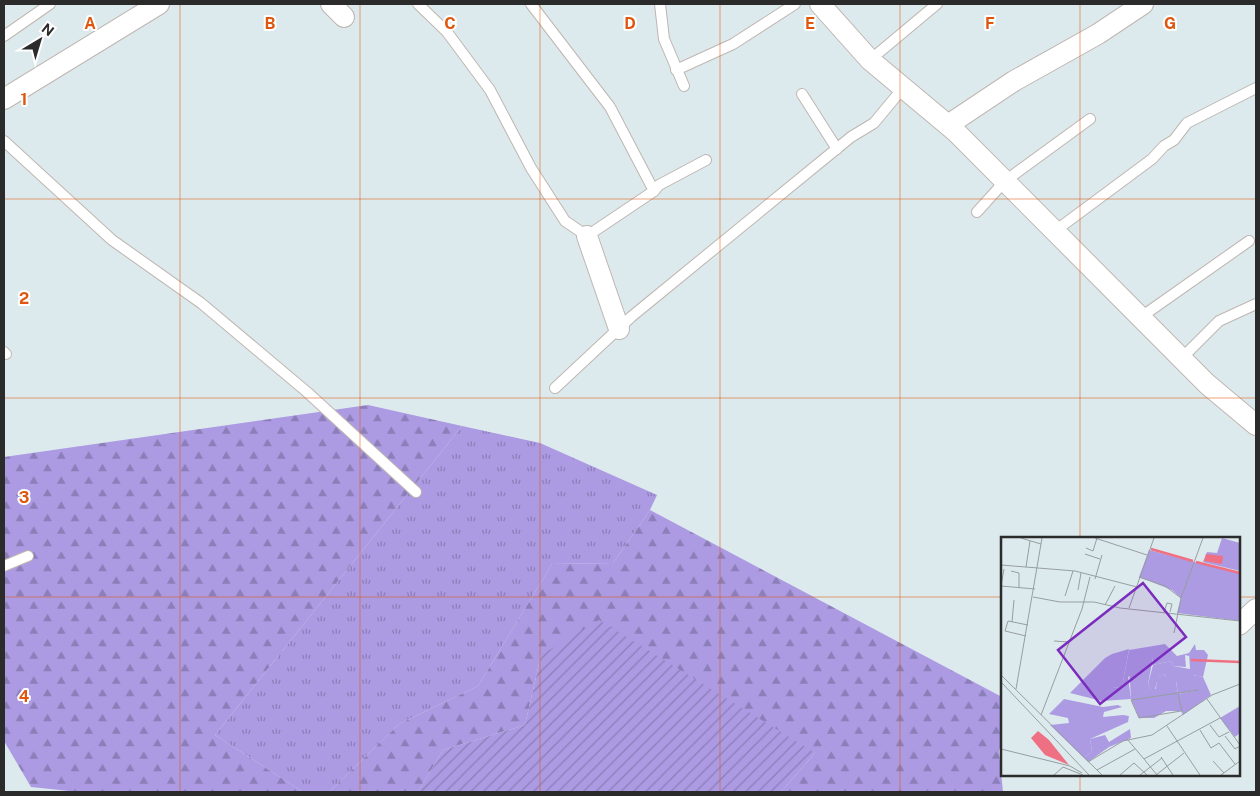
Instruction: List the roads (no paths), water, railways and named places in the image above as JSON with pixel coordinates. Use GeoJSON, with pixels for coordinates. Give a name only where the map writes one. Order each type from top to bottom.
{"type":"FeatureCollection","features":[{"type":"Feature","properties":{"kind":"street"},"geometry":{"type":"LineString","coordinates":[[948,125],[1014,81],[1098,34],[1143,4]]}},
{"type":"Feature","properties":{"kind":"street"},"geometry":{"type":"LineString","coordinates":[[4,99],[153,5]]}},
{"type":"Feature","properties":{"kind":"street"},"geometry":{"type":"LineString","coordinates":[[827,6],[870,60],[948,125],[1207,384],[1252,415]]}},
{"type":"Feature","properties":{"kind":"street"},"geometry":{"type":"LineString","coordinates":[[587,236],[619,329]]}},
{"type":"Feature","properties":{"kind":"street"},"geometry":{"type":"LineString","coordinates":[[1240,624],[1256,610]]}},
{"type":"Feature","properties":{"kind":"lane"},"geometry":{"type":"LineString","coordinates":[[4,36],[50,4]]}},
{"type":"Feature","properties":{"kind":"lane"},"geometry":{"type":"LineString","coordinates":[[418,4],[447,32],[490,90],[531,168],[565,221],[587,236],[660,185],[706,160]]}},
{"type":"Feature","properties":{"kind":"lane"},"geometry":{"type":"LineString","coordinates":[[531,4],[610,107],[654,191]]}},
{"type":"Feature","properties":{"kind":"lane"},"geometry":{"type":"LineString","coordinates":[[660,4],[664,39],[684,86]]}},
{"type":"Feature","properties":{"kind":"lane"},"geometry":{"type":"LineString","coordinates":[[676,70],[733,44],[795,4]]}},
{"type":"Feature","properties":{"kind":"lane"},"geometry":{"type":"LineString","coordinates":[[870,60],[937,4]]}},
{"type":"Feature","properties":{"kind":"lane"},"geometry":{"type":"LineString","coordinates":[[555,388],[619,329],[851,137],[874,123],[903,88]]}},
{"type":"Feature","properties":{"kind":"lane"},"geometry":{"type":"LineString","coordinates":[[1055,231],[1152,159],[1164,146],[1174,140],[1187,123],[1256,88]]}},
{"type":"Feature","properties":{"kind":"lane"},"geometry":{"type":"LineString","coordinates":[[802,94],[837,149]]}},
{"type":"Feature","properties":{"kind":"lane"},"geometry":{"type":"LineString","coordinates":[[977,212],[1005,181],[1090,119]]}},
{"type":"Feature","properties":{"kind":"lane"},"geometry":{"type":"LineString","coordinates":[[4,141],[112,240],[201,303],[307,392],[416,492]]}},
{"type":"Feature","properties":{"kind":"lane"},"geometry":{"type":"LineString","coordinates":[[1141,317],[1249,241]]}},
{"type":"Feature","properties":{"kind":"lane"},"geometry":{"type":"LineString","coordinates":[[1182,358],[1219,321],[1256,304]]}},
{"type":"Feature","properties":{"kind":"lane"},"geometry":{"type":"LineString","coordinates":[[4,566],[28,556]]}}]}
